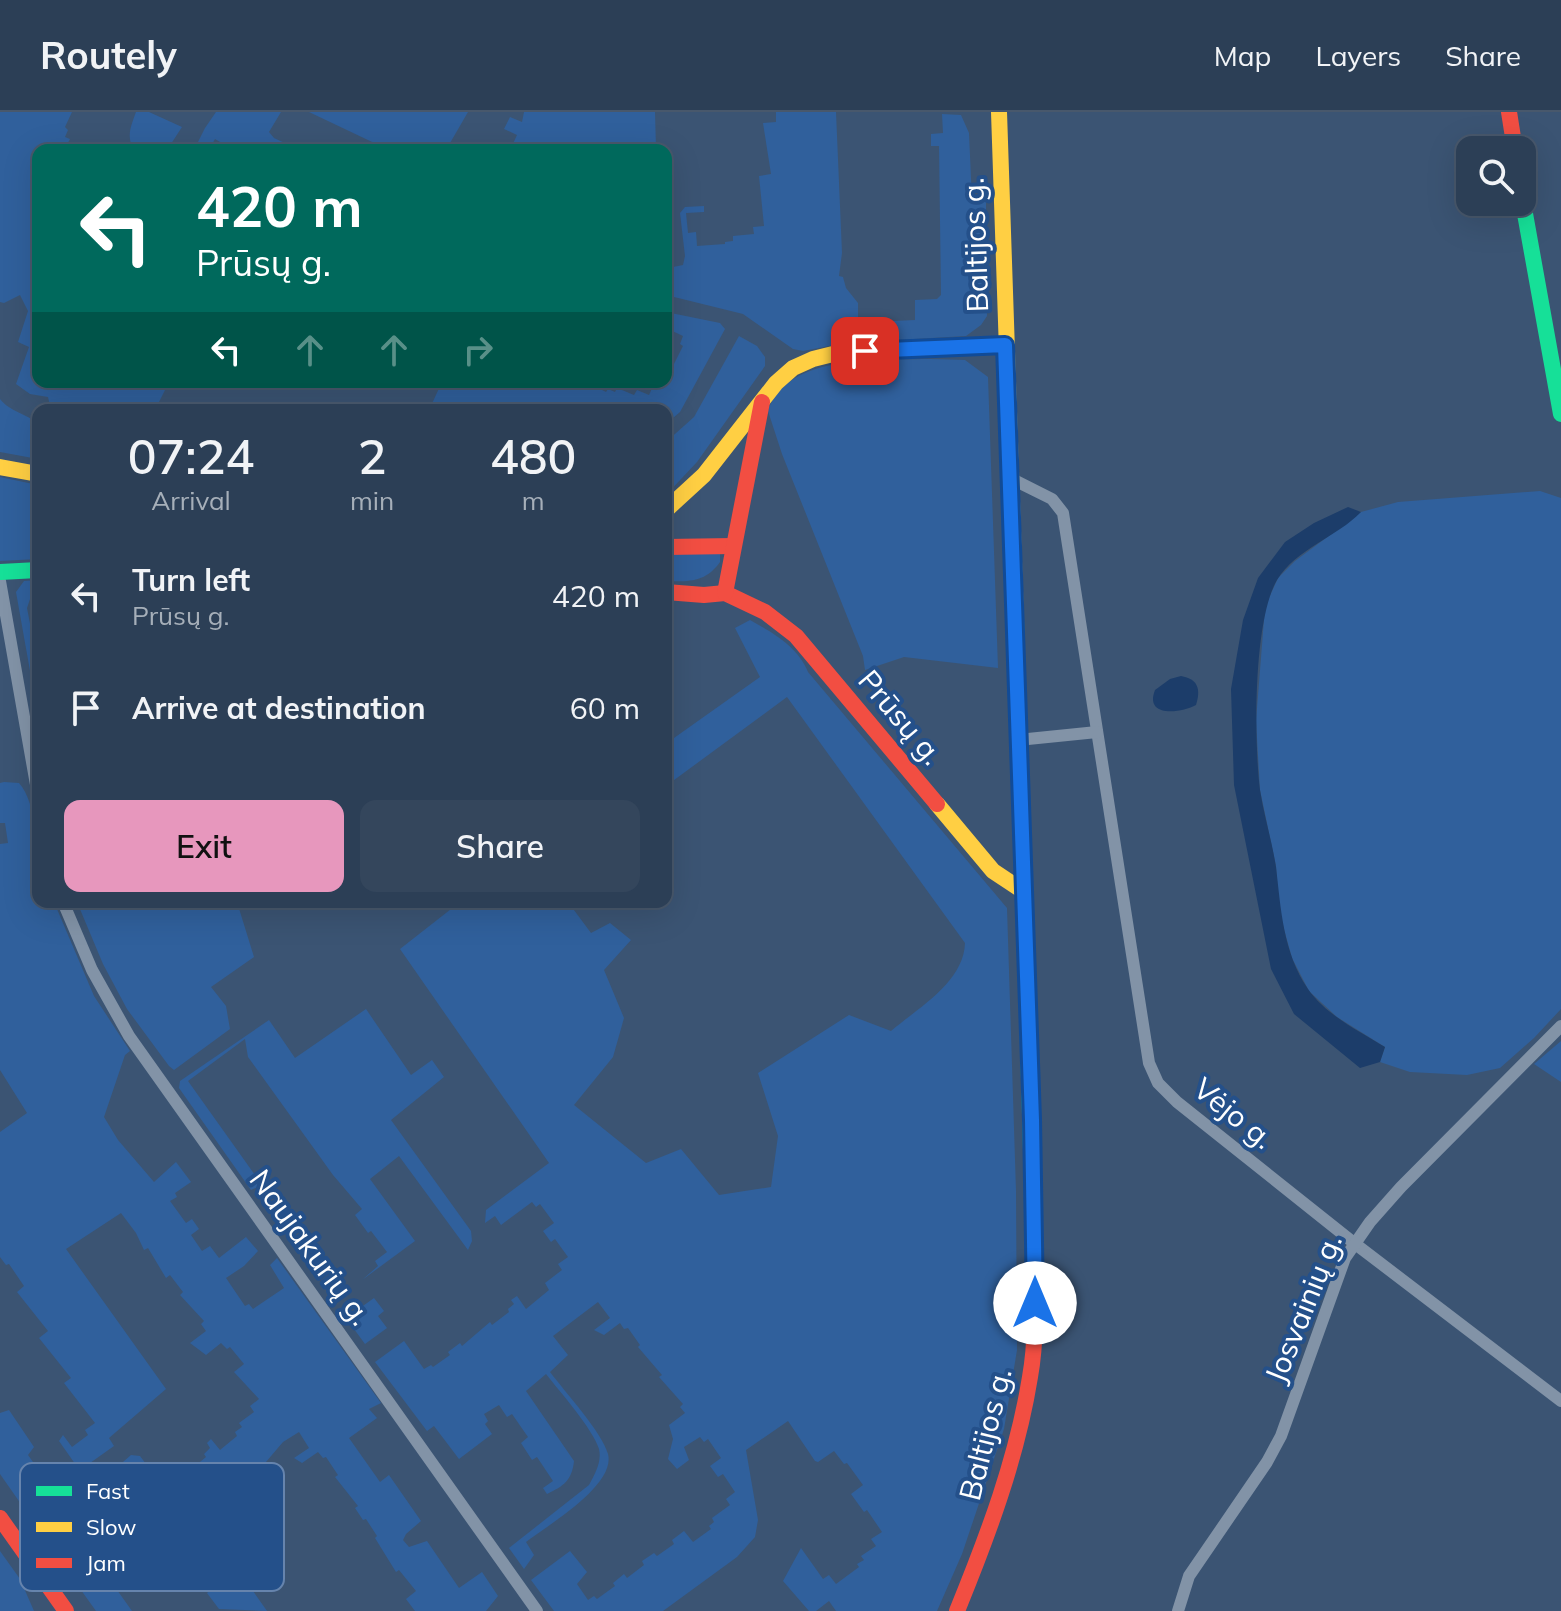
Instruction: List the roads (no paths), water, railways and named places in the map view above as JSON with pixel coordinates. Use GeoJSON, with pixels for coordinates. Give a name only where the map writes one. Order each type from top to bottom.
{"type":"FeatureCollection","features":[{"type":"Feature","properties":{"kind":"street","name":"Baltijos g."},"geometry":{"type":"LineString","coordinates":[[957,1611],[1005,1485],[1019,1438],[1031,1374],[1035,1258],[999,112]]}},
{"type":"Feature","properties":{"kind":"street"},"geometry":{"type":"LineString","coordinates":[[1509,112],[1513,136]]}},
{"type":"Feature","properties":{"kind":"street"},"geometry":{"type":"LineString","coordinates":[[1525,216],[1561,414]]}},
{"type":"Feature","properties":{"kind":"street"},"geometry":{"type":"LineString","coordinates":[[672,504],[704,475],[764,395],[793,368],[837,353],[1005,345]]}},
{"type":"Feature","properties":{"kind":"street"},"geometry":{"type":"LineString","coordinates":[[725,593],[764,395]]}},
{"type":"Feature","properties":{"kind":"street"},"geometry":{"type":"LineString","coordinates":[[0,467],[32,473]]}},
{"type":"Feature","properties":{"kind":"street","name":"Vėjo g."},"geometry":{"type":"LineString","coordinates":[[1012,479],[1052,499],[1063,513],[1149,1063],[1158,1083],[1177,1102],[1354,1243],[1561,1401]]}},
{"type":"Feature","properties":{"kind":"street"},"geometry":{"type":"LineString","coordinates":[[672,547],[733,546]]}},
{"type":"Feature","properties":{"kind":"street"},"geometry":{"type":"LineString","coordinates":[[0,572],[32,570]]}},
{"type":"Feature","properties":{"kind":"street"},"geometry":{"type":"LineString","coordinates":[[0,581],[32,762]]}},
{"type":"Feature","properties":{"kind":"street","name":"Prūsų g."},"geometry":{"type":"LineString","coordinates":[[672,592],[725,593],[765,612],[796,636],[993,871],[1023,891]]}},
{"type":"Feature","properties":{"kind":"street"},"geometry":{"type":"LineString","coordinates":[[1018,740],[1097,732]]}},
{"type":"Feature","properties":{"kind":"street","name":"Naujakurių g."},"geometry":{"type":"LineString","coordinates":[[66,908],[92,970],[129,1036],[537,1611]]}},
{"type":"Feature","properties":{"kind":"street","name":"Josvainių g."},"geometry":{"type":"LineString","coordinates":[[1178,1611],[1189,1576],[1267,1462],[1281,1436],[1345,1258],[1354,1243],[1401,1187],[1561,1026]]}},
{"type":"Feature","properties":{"kind":"street"},"geometry":{"type":"LineString","coordinates":[[0,1518],[20,1546]]}},
{"type":"Feature","properties":{"kind":"street"},"geometry":{"type":"LineString","coordinates":[[52,1591],[66,1611]]}}]}
